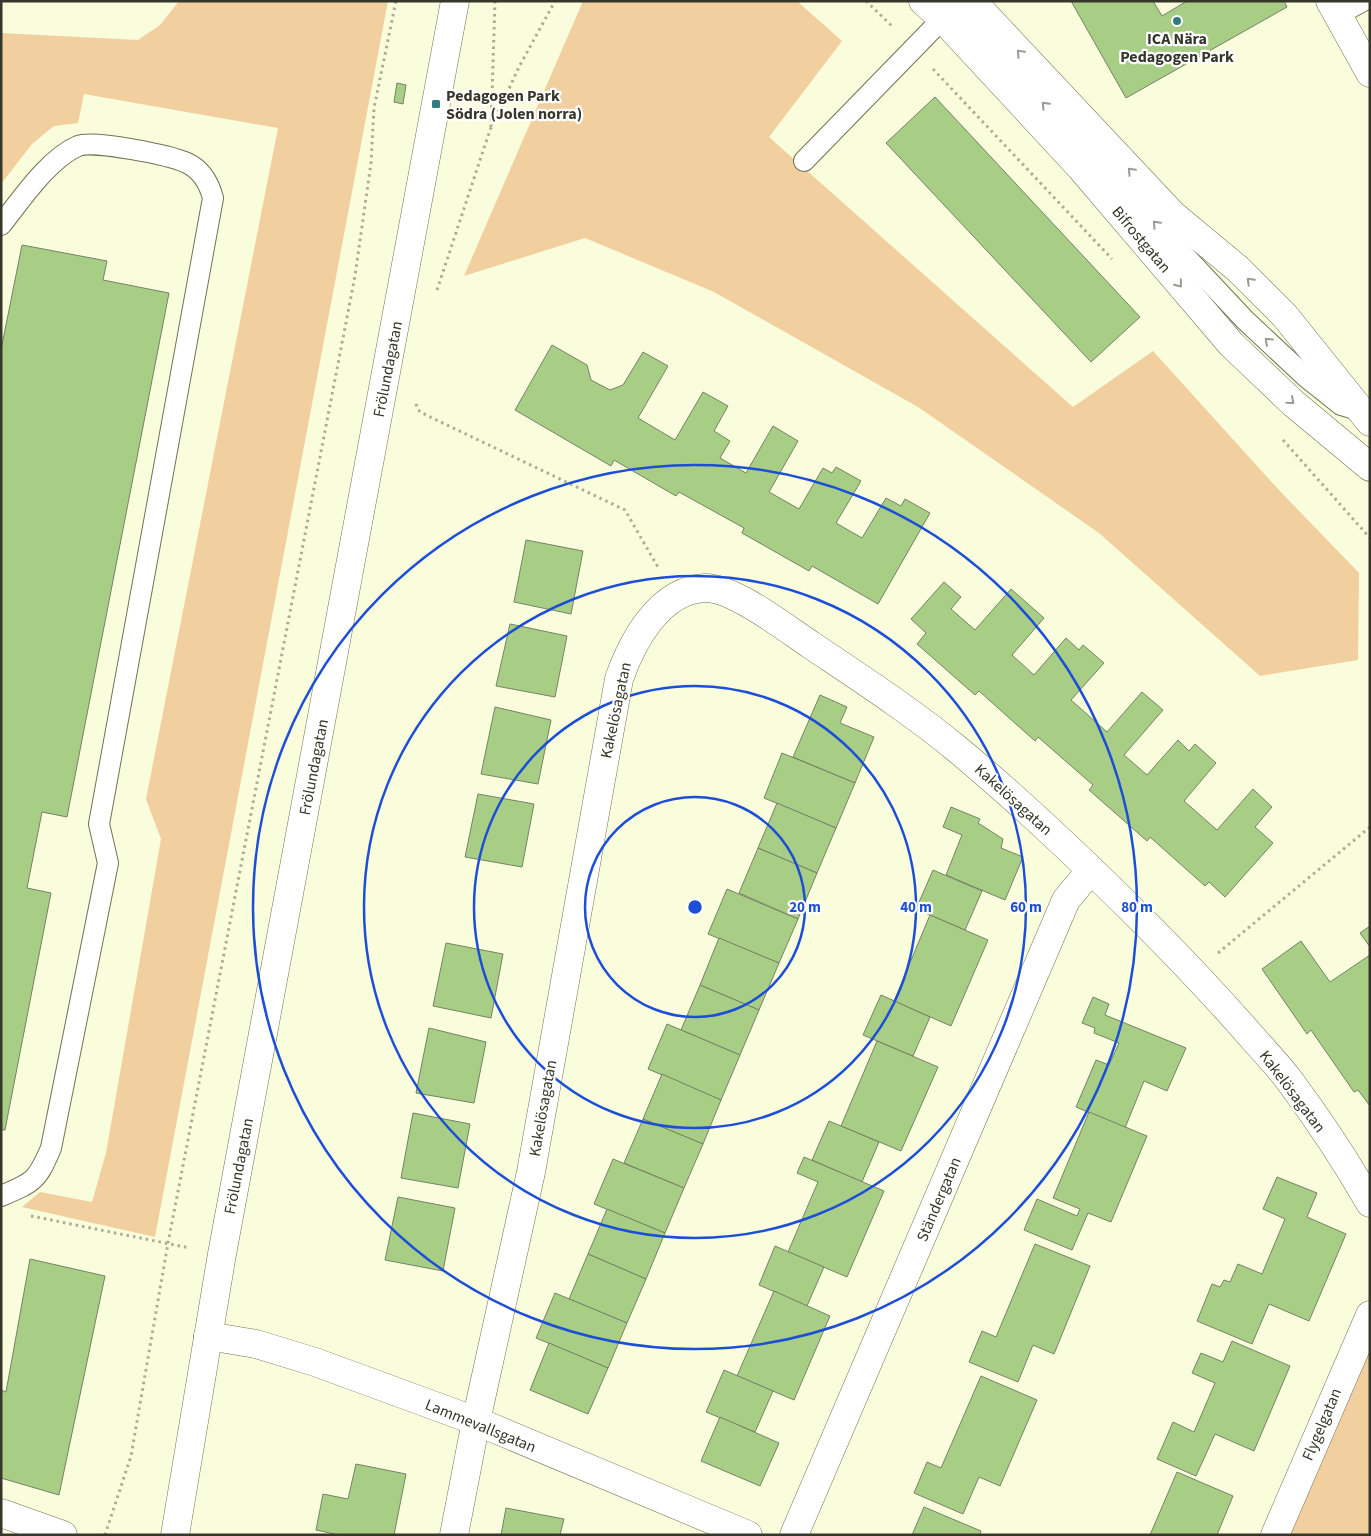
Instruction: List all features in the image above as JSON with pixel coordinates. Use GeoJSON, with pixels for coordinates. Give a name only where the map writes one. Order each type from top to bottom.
{"type":"FeatureCollection","features":[{"type":"Feature","properties":{"kind":"street","name":"Frölundagatan"},"geometry":{"type":"LineString","coordinates":[[175,1535],[222,1254],[455,1]]}},
{"type":"Feature","properties":{"kind":"street"},"geometry":{"type":"LineString","coordinates":[[949,5],[1173,215],[1238,269],[1285,316],[1366,417]]}},
{"type":"Feature","properties":{"kind":"street","name":"Bifrostgatan"},"geometry":{"type":"LineString","coordinates":[[949,5],[1081,168],[1231,344],[1293,403],[1370,467]]}},
{"type":"Feature","properties":{"kind":"street"},"geometry":{"type":"LineString","coordinates":[[1334,8],[1367,60]]}},
{"type":"Feature","properties":{"kind":"street","name":"Kakelösagatan"},"geometry":{"type":"LineString","coordinates":[[454,1535],[476,1421],[531,1172],[619,678],[628,652],[641,630],[675,598],[705,588],[726,592],[762,613],[844,667],[956,748],[1091,870],[1195,973],[1288,1078],[1351,1170],[1370,1203]]}},
{"type":"Feature","properties":{"kind":"street","name":"Ständergatan"},"geometry":{"type":"LineString","coordinates":[[794,1535],[1066,900],[1091,870]]}},
{"type":"Feature","properties":{"kind":"street","name":"Flygelgatan"},"geometry":{"type":"LineString","coordinates":[[1274,1535],[1370,1315]]}},
{"type":"Feature","properties":{"kind":"street","name":"Lammevallsgatan"},"geometry":{"type":"LineString","coordinates":[[208,1336],[256,1344],[315,1362],[476,1421],[748,1535]]}},
{"type":"Feature","properties":{"kind":"street"},"geometry":{"type":"LineString","coordinates":[[1,1513],[63,1535]]}},
{"type":"Feature","properties":{"kind":"lane"},"geometry":{"type":"LineString","coordinates":[[1334,8],[1363,1]]}},
{"type":"Feature","properties":{"kind":"lane"},"geometry":{"type":"LineString","coordinates":[[804,161],[949,5]]}},
{"type":"Feature","properties":{"kind":"lane"},"geometry":{"type":"LineString","coordinates":[[1,225],[56,161],[78,146],[95,144],[187,162],[209,182],[213,198],[99,824],[108,863],[52,1148],[40,1174],[26,1185],[1,1196]]}},
{"type":"Feature","properties":{"kind":"path"},"geometry":{"type":"LineString","coordinates":[[105,1535],[131,1456],[168,1243],[355,276],[371,163],[374,108],[396,1]]}},
{"type":"Feature","properties":{"kind":"path"},"geometry":{"type":"LineString","coordinates":[[490,130],[495,1]]}},
{"type":"Feature","properties":{"kind":"path"},"geometry":{"type":"LineString","coordinates":[[436,299],[490,130],[519,67],[555,1]]}},
{"type":"Feature","properties":{"kind":"path"},"geometry":{"type":"LineString","coordinates":[[416,399],[418,410],[426,415],[625,510],[675,598]]}},
{"type":"Feature","properties":{"kind":"path"},"geometry":{"type":"LineString","coordinates":[[1195,973],[1370,828]]}},
{"type":"Feature","properties":{"kind":"path"},"geometry":{"type":"LineString","coordinates":[[27,1215],[222,1254]]}},
{"type":"Feature","properties":{"kind":"shaded area"},"geometry":{"type":"Polygon","coordinates":[[[179,1],[388,1],[155,1237],[22,1207],[40,1192],[92,1202],[106,1153],[161,839],[146,799],[278,128],[84,94],[78,123],[54,126],[32,144],[1,184],[1,33],[138,40],[160,25],[179,1]]]}},
{"type":"Feature","properties":{"kind":"shaded area"},"geometry":{"type":"Polygon","coordinates":[[[583,1],[797,1],[842,41],[769,137],[1073,407],[1153,351],[1278,489],[1359,573],[1358,660],[1260,676],[1099,533],[918,407],[714,292],[585,238],[464,276],[583,1]]]}},
{"type":"Feature","properties":{"kind":"shaded area"},"geometry":{"type":"Polygon","coordinates":[[[1370,1340],[1370,1535],[1288,1535],[1370,1340]]]}},
{"type":"Feature","properties":{"kind":"building"},"geometry":{"type":"Polygon","coordinates":[[[1071,1],[1153,1],[1162,16],[1187,1],[1284,1],[1287,7],[1126,98],[1071,1]]]}},
{"type":"Feature","properties":{"kind":"building"},"geometry":{"type":"Polygon","coordinates":[[[397,83],[406,85],[403,104],[394,102],[397,83]]]}},
{"type":"Feature","properties":{"kind":"building"},"geometry":{"type":"Polygon","coordinates":[[[935,97],[1140,317],[1091,362],[886,143],[935,97]]]}},
{"type":"Feature","properties":{"kind":"building"},"geometry":{"type":"Polygon","coordinates":[[[22,245],[107,261],[103,280],[169,293],[67,817],[42,812],[27,888],[51,893],[5,1130],[1,1130],[1,350],[22,245]]]}},
{"type":"Feature","properties":{"kind":"building"},"geometry":{"type":"Polygon","coordinates":[[[552,345],[587,365],[591,380],[610,390],[623,385],[643,352],[668,366],[638,418],[675,440],[703,392],[728,406],[714,431],[730,441],[720,458],[746,473],[773,426],[798,441],[769,492],[799,509],[823,468],[832,473],[836,467],[861,481],[836,523],[862,538],[886,498],[901,506],[905,499],[930,513],[878,604],[812,566],[809,571],[742,533],[744,528],[679,492],[676,496],[614,460],[611,466],[515,410],[552,345]]]}},
{"type":"Feature","properties":{"kind":"building"},"geometry":{"type":"Polygon","coordinates":[[[526,540],[583,551],[571,614],[514,602],[526,540]]]}},
{"type":"Feature","properties":{"kind":"building"},"geometry":{"type":"Polygon","coordinates":[[[944,582],[961,597],[951,609],[975,630],[1011,589],[1044,618],[1012,655],[1034,675],[1066,638],[1079,650],[1083,645],[1104,663],[1071,700],[1107,732],[1142,692],[1163,710],[1124,755],[1147,775],[1178,740],[1189,751],[1195,744],[1216,763],[1184,801],[1217,830],[1253,789],[1272,807],[1255,827],[1273,843],[1225,897],[1209,882],[1205,886],[1150,837],[1147,841],[1089,790],[1093,785],[1038,737],[1035,741],[979,691],[975,695],[917,644],[926,633],[911,619],[944,582]]]}},
{"type":"Feature","properties":{"kind":"building"},"geometry":{"type":"Polygon","coordinates":[[[510,624],[567,636],[555,697],[496,686],[510,624]]]}},
{"type":"Feature","properties":{"kind":"building"},"geometry":{"type":"Polygon","coordinates":[[[820,695],[847,707],[840,723],[874,737],[855,783],[793,757],[820,695]]]}},
{"type":"Feature","properties":{"kind":"building"},"geometry":{"type":"Polygon","coordinates":[[[495,707],[551,720],[538,784],[481,774],[495,707]]]}},
{"type":"Feature","properties":{"kind":"building"},"geometry":{"type":"Polygon","coordinates":[[[782,753],[855,783],[836,828],[764,798],[782,753]]]}},
{"type":"Feature","properties":{"kind":"building"},"geometry":{"type":"Polygon","coordinates":[[[478,794],[534,804],[522,867],[465,857],[478,794]]]}},
{"type":"Feature","properties":{"kind":"building"},"geometry":{"type":"Polygon","coordinates":[[[777,803],[836,828],[817,873],[758,848],[777,803]]]}},
{"type":"Feature","properties":{"kind":"building"},"geometry":{"type":"Polygon","coordinates":[[[951,807],[980,819],[978,823],[1003,839],[1001,848],[1023,857],[1005,900],[946,875],[962,835],[943,827],[951,807]]]}},
{"type":"Feature","properties":{"kind":"building"},"geometry":{"type":"Polygon","coordinates":[[[758,848],[817,873],[798,919],[739,893],[758,848]]]}},
{"type":"Feature","properties":{"kind":"building"},"geometry":{"type":"Polygon","coordinates":[[[933,870],[982,891],[965,930],[916,909],[933,870]]]}},
{"type":"Feature","properties":{"kind":"building"},"geometry":{"type":"Polygon","coordinates":[[[727,889],[798,919],[779,963],[708,934],[727,889]]]}},
{"type":"Feature","properties":{"kind":"building"},"geometry":{"type":"Polygon","coordinates":[[[930,915],[988,940],[951,1026],[894,1001],[930,915]]]}},
{"type":"Feature","properties":{"kind":"building"},"geometry":{"type":"Polygon","coordinates":[[[1370,926],[1370,947],[1360,933],[1370,926]]]}},
{"type":"Feature","properties":{"kind":"building"},"geometry":{"type":"Polygon","coordinates":[[[719,938],[779,963],[759,1010],[700,985],[719,938]]]}},
{"type":"Feature","properties":{"kind":"building"},"geometry":{"type":"Polygon","coordinates":[[[1301,941],[1330,982],[1370,955],[1370,1106],[1358,1090],[1354,1092],[1311,1030],[1307,1034],[1262,969],[1301,941]]]}},
{"type":"Feature","properties":{"kind":"building"},"geometry":{"type":"Polygon","coordinates":[[[446,943],[503,954],[491,1018],[433,1006],[446,943]]]}},
{"type":"Feature","properties":{"kind":"building"},"geometry":{"type":"Polygon","coordinates":[[[700,985],[759,1010],[740,1055],[681,1030],[700,985]]]}},
{"type":"Feature","properties":{"kind":"building"},"geometry":{"type":"Polygon","coordinates":[[[881,995],[930,1017],[913,1056],[863,1035],[881,995]]]}},
{"type":"Feature","properties":{"kind":"building"},"geometry":{"type":"Polygon","coordinates":[[[1093,997],[1109,1004],[1105,1015],[1186,1048],[1167,1091],[1144,1081],[1125,1128],[1076,1107],[1096,1060],[1109,1065],[1119,1043],[1094,1033],[1095,1028],[1082,1023],[1093,997]]]}},
{"type":"Feature","properties":{"kind":"building"},"geometry":{"type":"Polygon","coordinates":[[[667,1024],[740,1055],[721,1100],[648,1069],[667,1024]]]}},
{"type":"Feature","properties":{"kind":"building"},"geometry":{"type":"Polygon","coordinates":[[[429,1028],[486,1042],[474,1103],[416,1093],[429,1028]]]}},
{"type":"Feature","properties":{"kind":"building"},"geometry":{"type":"Polygon","coordinates":[[[877,1041],[938,1067],[901,1151],[841,1126],[877,1041]]]}},
{"type":"Feature","properties":{"kind":"building"},"geometry":{"type":"Polygon","coordinates":[[[662,1074],[721,1100],[703,1144],[643,1119],[662,1074]]]}},
{"type":"Feature","properties":{"kind":"building"},"geometry":{"type":"Polygon","coordinates":[[[1089,1112],[1147,1136],[1111,1222],[1088,1213],[1072,1250],[1024,1230],[1037,1199],[1077,1216],[1080,1209],[1053,1198],[1089,1112]]]}},
{"type":"Feature","properties":{"kind":"building"},"geometry":{"type":"Polygon","coordinates":[[[413,1113],[470,1124],[458,1188],[401,1178],[413,1113]]]}},
{"type":"Feature","properties":{"kind":"building"},"geometry":{"type":"Polygon","coordinates":[[[643,1119],[703,1144],[684,1188],[624,1163],[643,1119]]]}},
{"type":"Feature","properties":{"kind":"building"},"geometry":{"type":"Polygon","coordinates":[[[829,1121],[879,1142],[862,1182],[812,1160],[829,1121]]]}},
{"type":"Feature","properties":{"kind":"building"},"geometry":{"type":"Polygon","coordinates":[[[804,1157],[884,1191],[847,1277],[788,1252],[818,1182],[797,1173],[804,1157]]]}},
{"type":"Feature","properties":{"kind":"building"},"geometry":{"type":"Polygon","coordinates":[[[613,1159],[684,1188],[665,1233],[594,1204],[613,1159]]]}},
{"type":"Feature","properties":{"kind":"building"},"geometry":{"type":"Polygon","coordinates":[[[1277,1177],[1317,1193],[1307,1217],[1346,1234],[1309,1321],[1269,1304],[1252,1344],[1197,1321],[1212,1284],[1220,1287],[1224,1280],[1230,1282],[1238,1264],[1262,1274],[1285,1219],[1263,1209],[1277,1177]]]}},
{"type":"Feature","properties":{"kind":"building"},"geometry":{"type":"Polygon","coordinates":[[[398,1197],[455,1208],[443,1271],[385,1260],[398,1197]]]}},
{"type":"Feature","properties":{"kind":"building"},"geometry":{"type":"Polygon","coordinates":[[[607,1209],[665,1233],[646,1279],[588,1254],[607,1209]]]}},
{"type":"Feature","properties":{"kind":"building"},"geometry":{"type":"Polygon","coordinates":[[[1035,1244],[1090,1266],[1054,1354],[1033,1345],[1018,1382],[969,1362],[982,1331],[996,1337],[1035,1244]]]}},
{"type":"Feature","properties":{"kind":"building"},"geometry":{"type":"Polygon","coordinates":[[[775,1246],[824,1267],[807,1306],[759,1285],[775,1246]]]}},
{"type":"Feature","properties":{"kind":"building"},"geometry":{"type":"Polygon","coordinates":[[[588,1254],[646,1279],[627,1323],[569,1299],[588,1254]]]}},
{"type":"Feature","properties":{"kind":"building"},"geometry":{"type":"Polygon","coordinates":[[[30,1259],[105,1276],[59,1495],[1,1478],[1,1390],[6,1392],[30,1259]]]}},
{"type":"Feature","properties":{"kind":"building"},"geometry":{"type":"Polygon","coordinates":[[[774,1291],[830,1316],[794,1400],[737,1376],[774,1291]]]}},
{"type":"Feature","properties":{"kind":"building"},"geometry":{"type":"Polygon","coordinates":[[[555,1293],[627,1323],[608,1368],[536,1338],[555,1293]]]}},
{"type":"Feature","properties":{"kind":"building"},"geometry":{"type":"Polygon","coordinates":[[[1232,1341],[1290,1366],[1254,1451],[1215,1434],[1196,1476],[1157,1459],[1173,1422],[1194,1432],[1215,1383],[1192,1373],[1201,1353],[1223,1362],[1232,1341]]]}},
{"type":"Feature","properties":{"kind":"building"},"geometry":{"type":"Polygon","coordinates":[[[549,1343],[608,1368],[588,1414],[530,1390],[549,1343]]]}},
{"type":"Feature","properties":{"kind":"building"},"geometry":{"type":"Polygon","coordinates":[[[724,1370],[773,1391],[755,1432],[706,1412],[724,1370]]]}},
{"type":"Feature","properties":{"kind":"building"},"geometry":{"type":"Polygon","coordinates":[[[981,1376],[1037,1400],[1000,1486],[979,1477],[963,1514],[914,1493],[927,1462],[941,1468],[981,1376]]]}},
{"type":"Feature","properties":{"kind":"building"},"geometry":{"type":"Polygon","coordinates":[[[720,1417],[779,1443],[760,1486],[701,1461],[720,1417]]]}},
{"type":"Feature","properties":{"kind":"building"},"geometry":{"type":"Polygon","coordinates":[[[356,1464],[406,1474],[394,1535],[339,1535],[316,1530],[323,1494],[348,1499],[356,1464]]]}},
{"type":"Feature","properties":{"kind":"building"},"geometry":{"type":"Polygon","coordinates":[[[1177,1472],[1233,1496],[1217,1535],[1150,1535],[1177,1472]]]}},
{"type":"Feature","properties":{"kind":"building"},"geometry":{"type":"Polygon","coordinates":[[[924,1507],[981,1531],[980,1535],[912,1535],[924,1507]]]}},
{"type":"Feature","properties":{"kind":"building"},"geometry":{"type":"Polygon","coordinates":[[[506,1508],[564,1519],[560,1535],[501,1535],[506,1508]]]}},
{"type":"Feature","properties":{"kind":"place","name":"ICA Nära Pedagogen Park"},"geometry":{"type":"Point","coordinates":[1177,21]}},
{"type":"Feature","properties":{"kind":"place","name":"Pedagogen Park Södra (Jolen norra)"},"geometry":{"type":"Point","coordinates":[436,104]}}]}
